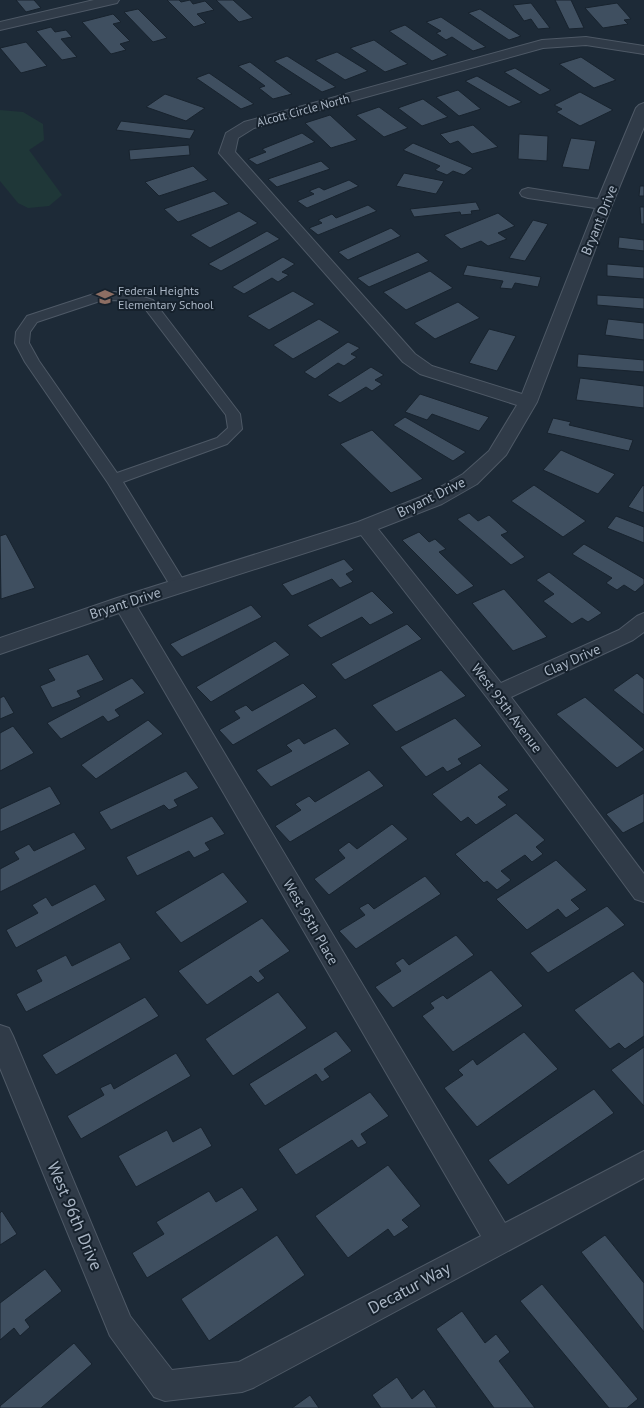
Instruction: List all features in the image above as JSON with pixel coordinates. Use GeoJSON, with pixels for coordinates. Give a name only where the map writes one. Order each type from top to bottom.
{"type":"FeatureCollection","features":[{"type":"Feature","properties":{"kind":"street"},"geometry":{"type":"LineString","coordinates":[[0,26],[112,0]]}},
{"type":"Feature","properties":{"kind":"street","name":"Alcott Circle North"},"geometry":{"type":"LineString","coordinates":[[528,402],[426,370],[409,358],[228,153],[232,136],[249,125],[542,44],[586,41],[644,50]]}},
{"type":"Feature","properties":{"kind":"street","name":"Bryant Drive"},"geometry":{"type":"LineString","coordinates":[[0,646],[124,603],[365,527],[435,499],[470,479],[496,455],[528,402],[604,205],[644,111]]}},
{"type":"Feature","properties":{"kind":"street"},"geometry":{"type":"LineString","coordinates":[[528,193],[604,205]]}},
{"type":"Feature","properties":{"kind":"street","name":"West 95th Avenue"},"geometry":{"type":"LineString","coordinates":[[365,527],[497,694],[644,892]]}},
{"type":"Feature","properties":{"kind":"street","name":"West 95th Place"},"geometry":{"type":"LineString","coordinates":[[124,603],[499,1240]]}},
{"type":"Feature","properties":{"kind":"street","name":"Clay Drive"},"geometry":{"type":"LineString","coordinates":[[497,694],[626,635],[644,621]]}},
{"type":"Feature","properties":{"kind":"street","name":"West 96th Drive"},"geometry":{"type":"LineString","coordinates":[[0,1036],[120,1326],[166,1386]]}},
{"type":"Feature","properties":{"kind":"street","name":"Decatur Way"},"geometry":{"type":"LineString","coordinates":[[166,1386],[242,1377],[644,1164]]}},
{"type":"Feature","properties":{"kind":"lane"},"geometry":{"type":"LineString","coordinates":[[114,480],[222,442],[235,429],[233,414],[148,303],[137,299],[115,296],[99,297],[32,319],[23,332],[22,344],[32,362],[114,480],[179,586]]}},
{"type":"Feature","properties":{"kind":"green space"},"geometry":{"type":"Polygon","coordinates":[[[0,110],[23,112],[43,124],[44,140],[29,150],[62,195],[49,206],[28,208],[18,203],[0,181],[0,110]]]}},
{"type":"Feature","properties":{"kind":"building"},"geometry":{"type":"Polygon","coordinates":[[[16,0],[34,0],[41,8],[26,12],[16,0]]]}},
{"type":"Feature","properties":{"kind":"building"},"geometry":{"type":"Polygon","coordinates":[[[167,0],[179,0],[181,2],[190,0],[193,4],[205,1],[214,10],[197,14],[206,23],[194,27],[167,0]]]}},
{"type":"Feature","properties":{"kind":"building"},"geometry":{"type":"Polygon","coordinates":[[[216,0],[233,0],[253,18],[239,22],[216,0]]]}},
{"type":"Feature","properties":{"kind":"building"},"geometry":{"type":"Polygon","coordinates":[[[555,0],[571,0],[584,28],[569,29],[555,0]]]}},
{"type":"Feature","properties":{"kind":"building"},"geometry":{"type":"Polygon","coordinates":[[[531,3],[550,28],[538,29],[531,19],[524,21],[513,5],[531,3]]]}},
{"type":"Feature","properties":{"kind":"building"},"geometry":{"type":"Polygon","coordinates":[[[617,3],[631,19],[624,20],[628,24],[603,28],[585,8],[617,3]]]}},
{"type":"Feature","properties":{"kind":"building"},"geometry":{"type":"Polygon","coordinates":[[[138,9],[167,38],[153,42],[124,12],[138,9]]]}},
{"type":"Feature","properties":{"kind":"building"},"geometry":{"type":"Polygon","coordinates":[[[480,9],[521,36],[509,40],[468,13],[480,9]]]}},
{"type":"Feature","properties":{"kind":"building"},"geometry":{"type":"Polygon","coordinates":[[[113,14],[121,22],[113,24],[130,41],[120,44],[126,50],[111,54],[82,22],[113,14]]]}},
{"type":"Feature","properties":{"kind":"building"},"geometry":{"type":"Polygon","coordinates":[[[441,17],[486,47],[473,51],[452,37],[446,40],[436,33],[441,31],[426,22],[441,17]]]}},
{"type":"Feature","properties":{"kind":"building"},"geometry":{"type":"Polygon","coordinates":[[[405,25],[448,55],[432,61],[389,31],[405,25]]]}},
{"type":"Feature","properties":{"kind":"building"},"geometry":{"type":"Polygon","coordinates":[[[51,27],[55,32],[66,30],[72,37],[61,39],[77,57],[62,60],[36,31],[51,27]]]}},
{"type":"Feature","properties":{"kind":"building"},"geometry":{"type":"Polygon","coordinates":[[[374,40],[408,64],[385,72],[350,48],[374,40]]]}},
{"type":"Feature","properties":{"kind":"building"},"geometry":{"type":"Polygon","coordinates":[[[26,42],[47,66],[21,73],[0,48],[26,42]]]}},
{"type":"Feature","properties":{"kind":"building"},"geometry":{"type":"Polygon","coordinates":[[[337,52],[368,71],[345,80],[315,60],[337,52]]]}},
{"type":"Feature","properties":{"kind":"building"},"geometry":{"type":"Polygon","coordinates":[[[287,56],[336,87],[322,92],[274,61],[287,56]]]}},
{"type":"Feature","properties":{"kind":"building"},"geometry":{"type":"Polygon","coordinates":[[[581,57],[616,80],[594,88],[559,64],[581,57]]]}},
{"type":"Feature","properties":{"kind":"building"},"geometry":{"type":"Polygon","coordinates":[[[250,62],[292,94],[273,99],[259,88],[265,86],[238,66],[250,62]]]}},
{"type":"Feature","properties":{"kind":"building"},"geometry":{"type":"Polygon","coordinates":[[[515,68],[551,90],[540,95],[504,72],[515,68]]]}},
{"type":"Feature","properties":{"kind":"building"},"geometry":{"type":"Polygon","coordinates":[[[209,73],[254,104],[241,109],[196,78],[209,73]]]}},
{"type":"Feature","properties":{"kind":"building"},"geometry":{"type":"Polygon","coordinates":[[[477,76],[522,102],[509,107],[465,81],[477,76]]]}},
{"type":"Feature","properties":{"kind":"building"},"geometry":{"type":"Polygon","coordinates":[[[458,90],[481,109],[459,116],[436,97],[458,90]]]}},
{"type":"Feature","properties":{"kind":"building"},"geometry":{"type":"Polygon","coordinates":[[[580,92],[613,110],[580,126],[556,112],[562,109],[554,105],[580,92]]]}},
{"type":"Feature","properties":{"kind":"building"},"geometry":{"type":"Polygon","coordinates":[[[165,94],[205,108],[186,121],[146,107],[165,94]]]}},
{"type":"Feature","properties":{"kind":"building"},"geometry":{"type":"Polygon","coordinates":[[[423,99],[448,117],[422,126],[398,108],[423,99]]]}},
{"type":"Feature","properties":{"kind":"building"},"geometry":{"type":"Polygon","coordinates":[[[379,107],[408,128],[384,137],[356,115],[379,107]]]}},
{"type":"Feature","properties":{"kind":"building"},"geometry":{"type":"Polygon","coordinates":[[[330,115],[357,140],[331,148],[305,123],[330,115]]]}},
{"type":"Feature","properties":{"kind":"building"},"geometry":{"type":"Polygon","coordinates":[[[121,121],[195,130],[190,139],[116,130],[121,121]]]}},
{"type":"Feature","properties":{"kind":"building"},"geometry":{"type":"Polygon","coordinates":[[[473,125],[498,147],[472,154],[458,141],[450,144],[440,134],[473,125]]]}},
{"type":"Feature","properties":{"kind":"building"},"geometry":{"type":"Polygon","coordinates":[[[302,133],[315,142],[257,165],[248,159],[266,152],[262,149],[302,133]]]}},
{"type":"Feature","properties":{"kind":"building"},"geometry":{"type":"Polygon","coordinates":[[[519,134],[548,136],[547,161],[518,159],[519,134]]]}},
{"type":"Feature","properties":{"kind":"building"},"geometry":{"type":"Polygon","coordinates":[[[571,138],[596,141],[589,170],[562,167],[571,138]]]}},
{"type":"Feature","properties":{"kind":"building"},"geometry":{"type":"Polygon","coordinates":[[[413,143],[473,168],[464,175],[453,171],[447,175],[435,170],[440,166],[403,150],[413,143]]]}},
{"type":"Feature","properties":{"kind":"building"},"geometry":{"type":"Polygon","coordinates":[[[189,145],[190,155],[130,160],[129,150],[189,145]]]}},
{"type":"Feature","properties":{"kind":"building"},"geometry":{"type":"Polygon","coordinates":[[[321,161],[330,169],[277,187],[268,179],[321,161]]]}},
{"type":"Feature","properties":{"kind":"building"},"geometry":{"type":"Polygon","coordinates":[[[193,166],[208,180],[159,196],[145,182],[193,166]]]}},
{"type":"Feature","properties":{"kind":"building"},"geometry":{"type":"Polygon","coordinates":[[[404,173],[444,181],[436,194],[396,186],[404,173]]]}},
{"type":"Feature","properties":{"kind":"building"},"geometry":{"type":"Polygon","coordinates":[[[349,180],[359,186],[307,208],[297,201],[314,194],[309,191],[319,187],[324,190],[349,180]]]}},
{"type":"Feature","properties":{"kind":"building"},"geometry":{"type":"Polygon","coordinates":[[[640,186],[644,186],[644,196],[639,196],[640,186]]]}},
{"type":"Feature","properties":{"kind":"building"},"geometry":{"type":"Polygon","coordinates":[[[214,191],[229,204],[178,222],[164,209],[214,191]]]}},
{"type":"Feature","properties":{"kind":"building"},"geometry":{"type":"Polygon","coordinates":[[[476,202],[480,210],[471,211],[472,214],[461,215],[460,212],[414,217],[410,209],[476,202]]]}},
{"type":"Feature","properties":{"kind":"building"},"geometry":{"type":"Polygon","coordinates":[[[368,205],[377,211],[318,235],[309,228],[322,223],[318,220],[332,214],[336,218],[368,205]]]}},
{"type":"Feature","properties":{"kind":"building"},"geometry":{"type":"Polygon","coordinates":[[[640,207],[644,207],[644,224],[641,224],[640,207]]]}},
{"type":"Feature","properties":{"kind":"building"},"geometry":{"type":"Polygon","coordinates":[[[239,211],[258,223],[210,248],[190,235],[239,211]]]}},
{"type":"Feature","properties":{"kind":"building"},"geometry":{"type":"Polygon","coordinates":[[[498,213],[515,226],[498,233],[507,239],[488,246],[481,241],[461,249],[444,235],[498,213]]]}},
{"type":"Feature","properties":{"kind":"building"},"geometry":{"type":"Polygon","coordinates":[[[533,220],[548,224],[525,261],[509,258],[533,220]]]}},
{"type":"Feature","properties":{"kind":"building"},"geometry":{"type":"Polygon","coordinates":[[[391,228],[401,236],[348,260],[338,252],[391,228]]]}},
{"type":"Feature","properties":{"kind":"building"},"geometry":{"type":"Polygon","coordinates":[[[267,231],[280,239],[221,271],[208,264],[267,231]]]}},
{"type":"Feature","properties":{"kind":"building"},"geometry":{"type":"Polygon","coordinates":[[[619,237],[644,240],[644,251],[618,248],[619,237]]]}},
{"type":"Feature","properties":{"kind":"building"},"geometry":{"type":"Polygon","coordinates":[[[418,252],[429,261],[369,287],[357,278],[418,252]]]}},
{"type":"Feature","properties":{"kind":"building"},"geometry":{"type":"Polygon","coordinates":[[[283,257],[295,264],[282,272],[289,275],[278,282],[272,278],[244,294],[232,287],[283,257]]]}},
{"type":"Feature","properties":{"kind":"building"},"geometry":{"type":"Polygon","coordinates":[[[607,264],[644,267],[644,279],[607,276],[607,264]]]}},
{"type":"Feature","properties":{"kind":"building"},"geometry":{"type":"Polygon","coordinates":[[[467,265],[541,277],[538,287],[515,283],[512,289],[500,288],[503,281],[463,275],[467,265]]]}},
{"type":"Feature","properties":{"kind":"building"},"geometry":{"type":"Polygon","coordinates":[[[430,271],[453,288],[406,310],[383,292],[430,271]]]}},
{"type":"Feature","properties":{"kind":"building"},"geometry":{"type":"Polygon","coordinates":[[[293,291],[315,304],[269,330],[247,316],[293,291]]]}},
{"type":"Feature","properties":{"kind":"building"},"geometry":{"type":"Polygon","coordinates":[[[597,295],[644,298],[644,309],[597,305],[597,295]]]}},
{"type":"Feature","properties":{"kind":"building"},"geometry":{"type":"Polygon","coordinates":[[[458,302],[480,318],[435,339],[414,323],[458,302]]]}},
{"type":"Feature","properties":{"kind":"building"},"geometry":{"type":"Polygon","coordinates":[[[319,319],[340,332],[293,359],[273,345],[319,319]]]}},
{"type":"Feature","properties":{"kind":"building"},"geometry":{"type":"Polygon","coordinates":[[[608,319],[644,323],[644,340],[605,335],[608,319]]]}},
{"type":"Feature","properties":{"kind":"building"},"geometry":{"type":"Polygon","coordinates":[[[489,329],[516,336],[497,371],[469,363],[489,329]]]}},
{"type":"Feature","properties":{"kind":"building"},"geometry":{"type":"Polygon","coordinates":[[[348,342],[360,348],[351,354],[357,357],[344,366],[338,363],[315,379],[304,372],[348,342]]]}},
{"type":"Feature","properties":{"kind":"building"},"geometry":{"type":"Polygon","coordinates":[[[578,354],[644,360],[644,372],[577,367],[578,354]]]}},
{"type":"Feature","properties":{"kind":"building"},"geometry":{"type":"Polygon","coordinates":[[[371,367],[384,375],[375,380],[382,384],[372,391],[366,387],[340,403],[327,395],[371,367]]]}},
{"type":"Feature","properties":{"kind":"building"},"geometry":{"type":"Polygon","coordinates":[[[580,378],[644,386],[644,408],[576,400],[580,378]]]}},
{"type":"Feature","properties":{"kind":"building"},"geometry":{"type":"Polygon","coordinates":[[[420,394],[489,417],[479,431],[432,414],[427,420],[405,412],[420,394]]]}},
{"type":"Feature","properties":{"kind":"building"},"geometry":{"type":"Polygon","coordinates":[[[405,417],[466,452],[453,461],[393,425],[405,417]]]}},
{"type":"Feature","properties":{"kind":"building"},"geometry":{"type":"Polygon","coordinates":[[[553,418],[571,422],[569,425],[633,440],[629,451],[547,433],[553,418]]]}},
{"type":"Feature","properties":{"kind":"building"},"geometry":{"type":"Polygon","coordinates":[[[372,430],[423,479],[391,493],[340,444],[372,430]]]}},
{"type":"Feature","properties":{"kind":"building"},"geometry":{"type":"Polygon","coordinates":[[[561,450],[615,474],[598,494],[543,470],[561,450]]]}},
{"type":"Feature","properties":{"kind":"building"},"geometry":{"type":"Polygon","coordinates":[[[534,485],[586,521],[563,537],[511,501],[534,485]]]}},
{"type":"Feature","properties":{"kind":"building"},"geometry":{"type":"Polygon","coordinates":[[[643,485],[644,486],[644,513],[628,507],[643,485]]]}},
{"type":"Feature","properties":{"kind":"building"},"geometry":{"type":"Polygon","coordinates":[[[469,513],[478,521],[489,515],[508,532],[501,535],[525,557],[511,565],[457,519],[469,513]]]}},
{"type":"Feature","properties":{"kind":"building"},"geometry":{"type":"Polygon","coordinates":[[[616,516],[644,527],[644,543],[607,528],[616,516]]]}},
{"type":"Feature","properties":{"kind":"building"},"geometry":{"type":"Polygon","coordinates":[[[419,532],[429,542],[435,539],[446,549],[439,552],[474,586],[457,595],[402,540],[419,532]]]}},
{"type":"Feature","properties":{"kind":"building"},"geometry":{"type":"Polygon","coordinates":[[[6,534],[35,588],[1,599],[0,536],[6,534]]]}},
{"type":"Feature","properties":{"kind":"building"},"geometry":{"type":"Polygon","coordinates":[[[584,544],[644,579],[644,584],[635,592],[624,585],[617,590],[606,583],[612,578],[572,554],[584,544]]]}},
{"type":"Feature","properties":{"kind":"building"},"geometry":{"type":"Polygon","coordinates":[[[344,559],[354,570],[346,574],[353,582],[340,588],[332,579],[292,596],[282,584],[344,559]]]}},
{"type":"Feature","properties":{"kind":"building"},"geometry":{"type":"Polygon","coordinates":[[[549,572],[602,613],[588,622],[582,618],[572,624],[543,601],[554,594],[536,580],[549,572]]]}},
{"type":"Feature","properties":{"kind":"building"},"geometry":{"type":"Polygon","coordinates":[[[504,589],[547,637],[513,651],[472,603],[504,589]]]}},
{"type":"Feature","properties":{"kind":"building"},"geometry":{"type":"Polygon","coordinates":[[[372,591],[394,613],[370,625],[362,617],[321,638],[307,625],[372,591]]]}},
{"type":"Feature","properties":{"kind":"building"},"geometry":{"type":"Polygon","coordinates":[[[251,605],[262,617],[182,657],[170,644],[251,605]]]}},
{"type":"Feature","properties":{"kind":"building"},"geometry":{"type":"Polygon","coordinates":[[[407,624],[422,639],[345,680],[331,664],[407,624]]]}},
{"type":"Feature","properties":{"kind":"building"},"geometry":{"type":"Polygon","coordinates":[[[275,641],[290,655],[211,702],[196,687],[275,641]]]}},
{"type":"Feature","properties":{"kind":"building"},"geometry":{"type":"Polygon","coordinates":[[[88,654],[104,680],[77,691],[81,697],[52,708],[40,686],[55,680],[48,669],[88,654]]]}},
{"type":"Feature","properties":{"kind":"building"},"geometry":{"type":"Polygon","coordinates":[[[441,670],[466,696],[396,732],[372,705],[441,670]]]}},
{"type":"Feature","properties":{"kind":"building"},"geometry":{"type":"Polygon","coordinates":[[[637,673],[644,679],[644,715],[613,690],[637,673]]]}},
{"type":"Feature","properties":{"kind":"building"},"geometry":{"type":"Polygon","coordinates":[[[132,678],[145,693],[115,710],[120,716],[108,722],[103,716],[61,739],[47,723],[132,678]]]}},
{"type":"Feature","properties":{"kind":"building"},"geometry":{"type":"Polygon","coordinates":[[[303,683],[317,697],[233,745],[219,730],[240,718],[234,711],[246,705],[252,711],[303,683]]]}},
{"type":"Feature","properties":{"kind":"building"},"geometry":{"type":"Polygon","coordinates":[[[4,696],[14,713],[0,719],[0,698],[4,696]]]}},
{"type":"Feature","properties":{"kind":"building"},"geometry":{"type":"Polygon","coordinates":[[[585,697],[644,750],[617,768],[556,714],[585,697]]]}},
{"type":"Feature","properties":{"kind":"building"},"geometry":{"type":"Polygon","coordinates":[[[455,718],[482,746],[458,759],[462,764],[447,772],[443,767],[426,777],[400,747],[455,718]]]}},
{"type":"Feature","properties":{"kind":"building"},"geometry":{"type":"Polygon","coordinates":[[[148,720],[163,734],[96,779],[81,765],[148,720]]]}},
{"type":"Feature","properties":{"kind":"building"},"geometry":{"type":"Polygon","coordinates":[[[13,726],[34,753],[0,771],[0,733],[13,726]]]}},
{"type":"Feature","properties":{"kind":"building"},"geometry":{"type":"Polygon","coordinates":[[[335,728],[350,744],[271,787],[256,770],[292,751],[286,745],[299,738],[304,744],[335,728]]]}},
{"type":"Feature","properties":{"kind":"building"},"geometry":{"type":"Polygon","coordinates":[[[480,763],[509,790],[498,797],[507,805],[476,825],[468,817],[461,822],[432,794],[480,763]]]}},
{"type":"Feature","properties":{"kind":"building"},"geometry":{"type":"Polygon","coordinates":[[[369,770],[384,786],[290,842],[275,826],[301,810],[295,804],[309,796],[315,802],[369,770]]]}},
{"type":"Feature","properties":{"kind":"building"},"geometry":{"type":"Polygon","coordinates":[[[186,771],[199,788],[174,800],[178,806],[169,810],[164,805],[111,830],[99,812],[186,771]]]}},
{"type":"Feature","properties":{"kind":"building"},"geometry":{"type":"Polygon","coordinates":[[[50,786],[61,804],[0,832],[0,809],[50,786]]]}},
{"type":"Feature","properties":{"kind":"building"},"geometry":{"type":"Polygon","coordinates":[[[644,793],[644,822],[623,833],[606,814],[644,793]]]}},
{"type":"Feature","properties":{"kind":"building"},"geometry":{"type":"Polygon","coordinates":[[[516,813],[545,840],[536,847],[543,854],[532,862],[525,855],[501,871],[511,880],[497,890],[487,881],[484,883],[455,854],[516,813]]]}},
{"type":"Feature","properties":{"kind":"building"},"geometry":{"type":"Polygon","coordinates":[[[212,816],[225,834],[205,843],[210,850],[194,858],[189,851],[137,876],[126,857],[212,816]]]}},
{"type":"Feature","properties":{"kind":"building"},"geometry":{"type":"Polygon","coordinates":[[[392,824],[408,839],[329,895],[314,879],[345,858],[338,850],[349,842],[357,849],[392,824]]]}},
{"type":"Feature","properties":{"kind":"building"},"geometry":{"type":"Polygon","coordinates":[[[74,832],[86,849],[0,892],[0,869],[19,859],[14,852],[29,844],[34,851],[74,832]]]}},
{"type":"Feature","properties":{"kind":"building"},"geometry":{"type":"Polygon","coordinates":[[[556,860],[587,890],[571,900],[580,909],[566,918],[558,909],[527,930],[496,899],[556,860]]]}},
{"type":"Feature","properties":{"kind":"building"},"geometry":{"type":"Polygon","coordinates":[[[223,872],[248,902],[181,943],[155,912],[223,872]]]}},
{"type":"Feature","properties":{"kind":"building"},"geometry":{"type":"Polygon","coordinates":[[[425,876],[441,894],[356,949],[339,931],[365,915],[359,908],[368,903],[374,909],[425,876]]]}},
{"type":"Feature","properties":{"kind":"building"},"geometry":{"type":"Polygon","coordinates":[[[95,884],[106,900],[16,948],[6,930],[38,913],[32,905],[46,897],[52,906],[95,884]]]}},
{"type":"Feature","properties":{"kind":"building"},"geometry":{"type":"Polygon","coordinates":[[[607,906],[625,925],[548,973],[530,953],[607,906]]]}},
{"type":"Feature","properties":{"kind":"building"},"geometry":{"type":"Polygon","coordinates":[[[262,918],[290,951],[259,971],[265,978],[258,983],[251,976],[207,1005],[178,971],[262,918]]]}},
{"type":"Feature","properties":{"kind":"building"},"geometry":{"type":"Polygon","coordinates":[[[456,935],[474,955],[393,1008],[375,987],[401,971],[395,963],[403,958],[409,965],[456,935]]]}},
{"type":"Feature","properties":{"kind":"building"},"geometry":{"type":"Polygon","coordinates":[[[120,942],[131,959],[26,1012],[16,994],[42,981],[36,970],[66,955],[72,966],[120,942]]]}},
{"type":"Feature","properties":{"kind":"building"},"geometry":{"type":"Polygon","coordinates":[[[491,970],[523,1006],[453,1052],[422,1016],[434,1008],[430,1003],[443,995],[447,999],[491,970]]]}},
{"type":"Feature","properties":{"kind":"building"},"geometry":{"type":"Polygon","coordinates":[[[633,971],[644,983],[644,1036],[625,1049],[619,1043],[610,1049],[574,1010],[633,971]]]}},
{"type":"Feature","properties":{"kind":"building"},"geometry":{"type":"Polygon","coordinates":[[[278,992],[307,1028],[233,1076],[205,1039],[278,992]]]}},
{"type":"Feature","properties":{"kind":"building"},"geometry":{"type":"Polygon","coordinates":[[[145,997],[159,1016],[56,1075],[42,1055],[145,997]]]}},
{"type":"Feature","properties":{"kind":"building"},"geometry":{"type":"Polygon","coordinates":[[[336,1031],[352,1051],[324,1069],[330,1077],[322,1082],[316,1074],[265,1106],[249,1084],[336,1031]]]}},
{"type":"Feature","properties":{"kind":"building"},"geometry":{"type":"Polygon","coordinates":[[[524,1032],[558,1069],[477,1127],[444,1088],[463,1075],[458,1070],[473,1059],[477,1065],[524,1032]]]}},
{"type":"Feature","properties":{"kind":"building"},"geometry":{"type":"Polygon","coordinates":[[[644,1047],[644,1106],[611,1070],[644,1047]]]}},
{"type":"Feature","properties":{"kind":"building"},"geometry":{"type":"Polygon","coordinates":[[[176,1053],[191,1076],[81,1139],[67,1116],[104,1095],[100,1088],[111,1083],[114,1089],[176,1053]]]}},
{"type":"Feature","properties":{"kind":"building"},"geometry":{"type":"Polygon","coordinates":[[[594,1089],[614,1113],[508,1185],[488,1160],[594,1089]]]}},
{"type":"Feature","properties":{"kind":"building"},"geometry":{"type":"Polygon","coordinates":[[[370,1092],[389,1116],[361,1134],[367,1143],[358,1148],[352,1140],[296,1175],[278,1149],[370,1092]]]}},
{"type":"Feature","properties":{"kind":"building"},"geometry":{"type":"Polygon","coordinates":[[[201,1127],[212,1146],[136,1187],[118,1156],[167,1130],[173,1142],[201,1127]]]}},
{"type":"Feature","properties":{"kind":"building"},"geometry":{"type":"Polygon","coordinates":[[[388,1165],[421,1206],[402,1220],[409,1227],[394,1237],[388,1229],[348,1258],[315,1216],[388,1165]]]}},
{"type":"Feature","properties":{"kind":"building"},"geometry":{"type":"Polygon","coordinates":[[[242,1187],[258,1210],[147,1278],[132,1253],[164,1234],[156,1222],[209,1191],[216,1202],[242,1187]]]}},
{"type":"Feature","properties":{"kind":"building"},"geometry":{"type":"Polygon","coordinates":[[[2,1211],[17,1234],[0,1245],[0,1213],[2,1211]]]}},
{"type":"Feature","properties":{"kind":"building"},"geometry":{"type":"Polygon","coordinates":[[[277,1235],[305,1275],[209,1341],[181,1299],[277,1235]]]}},
{"type":"Feature","properties":{"kind":"building"},"geometry":{"type":"Polygon","coordinates":[[[605,1235],[644,1283],[644,1332],[581,1252],[605,1235]]]}},
{"type":"Feature","properties":{"kind":"building"},"geometry":{"type":"Polygon","coordinates":[[[45,1269],[62,1291],[25,1320],[30,1327],[20,1336],[14,1328],[0,1340],[0,1303],[45,1269]]]}},
{"type":"Feature","properties":{"kind":"building"},"geometry":{"type":"Polygon","coordinates":[[[542,1284],[638,1399],[627,1408],[609,1408],[520,1301],[542,1284]]]}},
{"type":"Feature","properties":{"kind":"building"},"geometry":{"type":"Polygon","coordinates":[[[462,1311],[485,1343],[496,1334],[510,1352],[499,1361],[535,1408],[494,1408],[436,1329],[462,1311]]]}},
{"type":"Feature","properties":{"kind":"building"},"geometry":{"type":"Polygon","coordinates":[[[74,1343],[92,1364],[41,1408],[0,1408],[0,1406],[74,1343]]]}},
{"type":"Feature","properties":{"kind":"building"},"geometry":{"type":"Polygon","coordinates":[[[397,1377],[412,1399],[424,1389],[437,1408],[381,1408],[372,1395],[397,1377]]]}},
{"type":"Feature","properties":{"kind":"building"},"geometry":{"type":"Polygon","coordinates":[[[310,1395],[319,1408],[292,1408],[310,1395]]]}},
{"type":"Feature","properties":{"kind":"place","name":"Federal Heights Elementary School"},"geometry":{"type":"Point","coordinates":[105,297]}}]}
